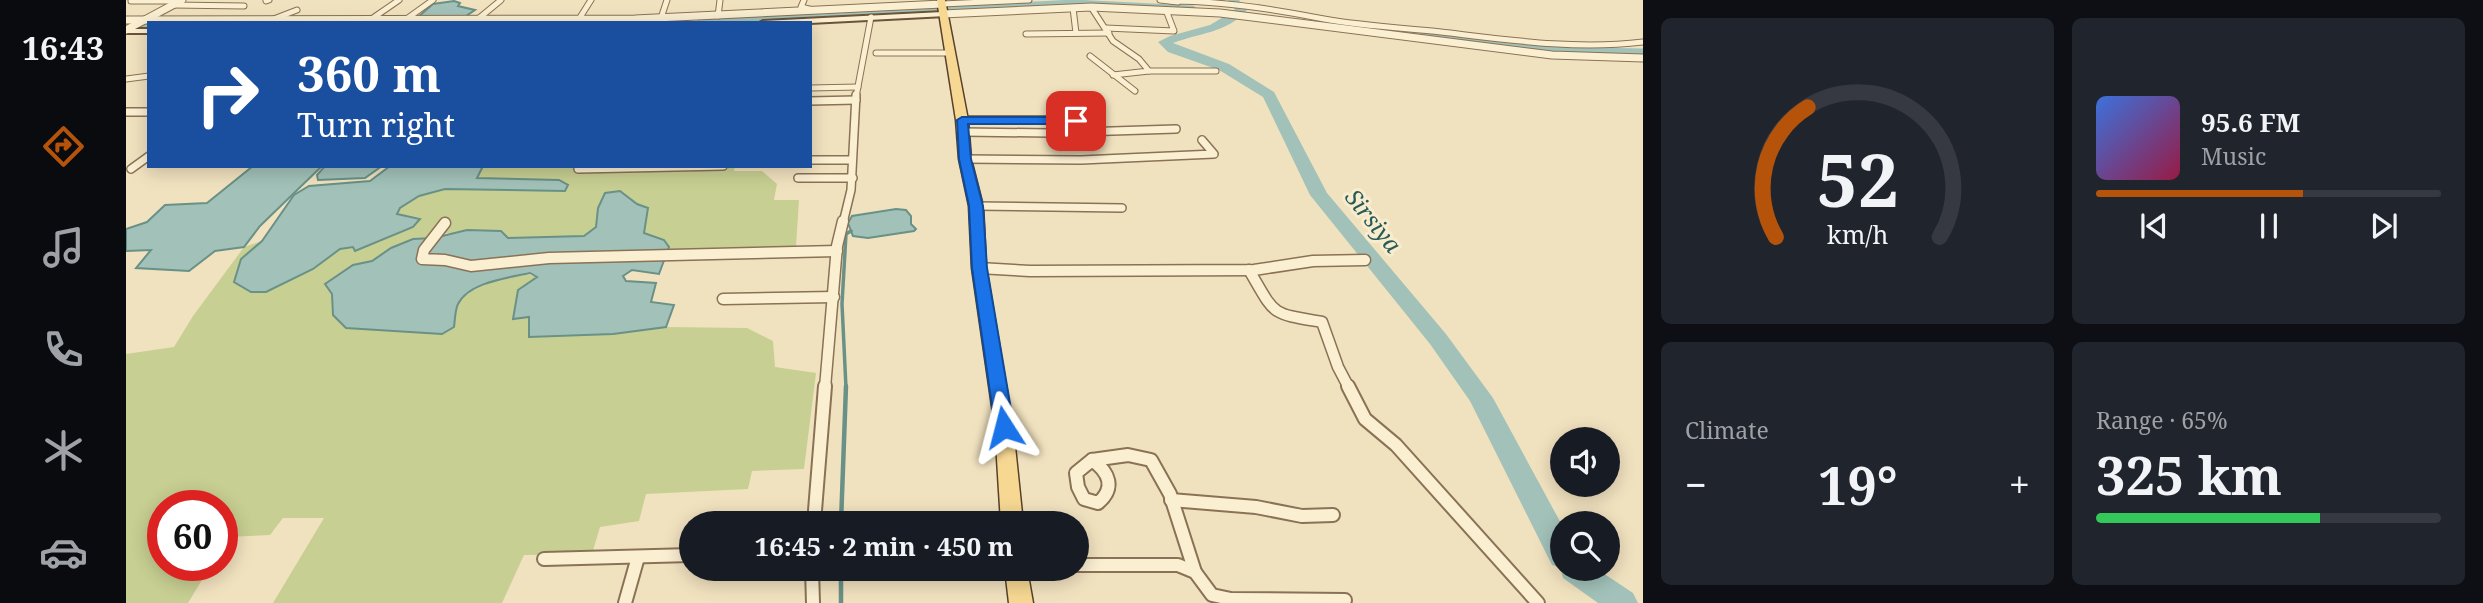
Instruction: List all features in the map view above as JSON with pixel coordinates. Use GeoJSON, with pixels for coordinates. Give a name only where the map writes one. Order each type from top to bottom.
{"type":"FeatureCollection","features":[{"type":"Feature","properties":{"kind":"main road"},"geometry":{"type":"LineString","coordinates":[[799,21],[871,17],[943,7],[948,53],[963,126],[965,159],[976,206],[979,268],[1004,427],[1011,511]]}},
{"type":"Feature","properties":{"kind":"main road"},"geometry":{"type":"LineString","coordinates":[[1018,581],[1021,603]]}},
{"type":"Feature","properties":{"kind":"street"},"geometry":{"type":"LineString","coordinates":[[131,1],[181,0]]}},
{"type":"Feature","properties":{"kind":"street"},"geometry":{"type":"LineString","coordinates":[[126,20],[137,27],[181,0]]}},
{"type":"Feature","properties":{"kind":"street"},"geometry":{"type":"LineString","coordinates":[[370,20],[399,0]]}},
{"type":"Feature","properties":{"kind":"street"},"geometry":{"type":"LineString","coordinates":[[405,20],[433,0]]}},
{"type":"Feature","properties":{"kind":"street"},"geometry":{"type":"LineString","coordinates":[[478,19],[502,0]]}},
{"type":"Feature","properties":{"kind":"street"},"geometry":{"type":"LineString","coordinates":[[579,19],[591,0]]}},
{"type":"Feature","properties":{"kind":"street"},"geometry":{"type":"LineString","coordinates":[[661,18],[667,0]]}},
{"type":"Feature","properties":{"kind":"street"},"geometry":{"type":"LineString","coordinates":[[718,16],[720,0]]}},
{"type":"Feature","properties":{"kind":"street"},"geometry":{"type":"LineString","coordinates":[[804,0],[803,9],[823,11]]}},
{"type":"Feature","properties":{"kind":"street"},"geometry":{"type":"LineString","coordinates":[[943,7],[1028,0]]}},
{"type":"Feature","properties":{"kind":"street"},"geometry":{"type":"LineString","coordinates":[[1160,0],[1290,11],[1326,19],[1544,44],[1603,47],[1643,42]]}},
{"type":"Feature","properties":{"kind":"street"},"geometry":{"type":"LineString","coordinates":[[1171,1],[1220,12],[1407,39],[1552,55],[1643,58]]}},
{"type":"Feature","properties":{"kind":"street"},"geometry":{"type":"LineString","coordinates":[[251,21],[661,18],[823,11],[901,3],[943,7],[1091,7],[1220,12]]}},
{"type":"Feature","properties":{"kind":"street"},"geometry":{"type":"LineString","coordinates":[[173,5],[244,6]]}},
{"type":"Feature","properties":{"kind":"street"},"geometry":{"type":"LineString","coordinates":[[1091,7],[1115,43],[1139,58],[1149,71]]}},
{"type":"Feature","properties":{"kind":"street"},"geometry":{"type":"LineString","coordinates":[[1073,8],[1076,33]]}},
{"type":"Feature","properties":{"kind":"street"},"geometry":{"type":"LineString","coordinates":[[270,20],[297,10]]}},
{"type":"Feature","properties":{"kind":"street"},"geometry":{"type":"LineString","coordinates":[[1026,34],[1174,31],[1166,10]]}},
{"type":"Feature","properties":{"kind":"street"},"geometry":{"type":"LineString","coordinates":[[815,511],[837,251],[852,178],[856,100],[871,17]]}},
{"type":"Feature","properties":{"kind":"street"},"geometry":{"type":"LineString","coordinates":[[876,53],[948,53]]}},
{"type":"Feature","properties":{"kind":"street"},"geometry":{"type":"LineString","coordinates":[[1090,56],[1135,91]]}},
{"type":"Feature","properties":{"kind":"street"},"geometry":{"type":"LineString","coordinates":[[1113,75],[1149,71],[1216,71]]}},
{"type":"Feature","properties":{"kind":"street"},"geometry":{"type":"LineString","coordinates":[[126,79],[147,76]]}},
{"type":"Feature","properties":{"kind":"street"},"geometry":{"type":"LineString","coordinates":[[812,88],[858,87]]}},
{"type":"Feature","properties":{"kind":"street"},"geometry":{"type":"LineString","coordinates":[[963,126],[1079,120],[1069,96]]}},
{"type":"Feature","properties":{"kind":"street"},"geometry":{"type":"LineString","coordinates":[[812,101],[856,100]]}},
{"type":"Feature","properties":{"kind":"street"},"geometry":{"type":"LineString","coordinates":[[126,112],[147,111]]}},
{"type":"Feature","properties":{"kind":"street"},"geometry":{"type":"LineString","coordinates":[[963,126],[1049,133],[1177,129]]}},
{"type":"Feature","properties":{"kind":"street"},"geometry":{"type":"LineString","coordinates":[[965,159],[1081,160],[1214,154],[1202,140]]}},
{"type":"Feature","properties":{"kind":"street"},"geometry":{"type":"LineString","coordinates":[[131,170],[147,158]]}},
{"type":"Feature","properties":{"kind":"street"},"geometry":{"type":"LineString","coordinates":[[812,160],[852,160]]}},
{"type":"Feature","properties":{"kind":"street"},"geometry":{"type":"LineString","coordinates":[[578,169],[626,168]]}},
{"type":"Feature","properties":{"kind":"street"},"geometry":{"type":"LineString","coordinates":[[797,178],[852,178]]}},
{"type":"Feature","properties":{"kind":"street"},"geometry":{"type":"LineString","coordinates":[[976,206],[1122,208]]}},
{"type":"Feature","properties":{"kind":"street"},"geometry":{"type":"LineString","coordinates":[[445,223],[424,250],[422,259],[445,260],[471,266],[549,258],[837,251]]}},
{"type":"Feature","properties":{"kind":"street"},"geometry":{"type":"LineString","coordinates":[[979,268],[1030,271],[1249,270],[1312,261],[1365,260]]}},
{"type":"Feature","properties":{"kind":"street"},"geometry":{"type":"LineString","coordinates":[[1249,270],[1270,306],[1279,315],[1322,322],[1338,367],[1365,419],[1396,445],[1538,603]]}},
{"type":"Feature","properties":{"kind":"street"},"geometry":{"type":"LineString","coordinates":[[723,299],[834,297]]}},
{"type":"Feature","properties":{"kind":"street"},"geometry":{"type":"LineString","coordinates":[[1091,460],[1106,456],[1139,455],[1158,467],[1195,572],[1213,599],[1345,600]]}},
{"type":"Feature","properties":{"kind":"street"},"geometry":{"type":"LineString","coordinates":[[1171,500],[1256,507],[1302,516],[1333,515]]}},
{"type":"Feature","properties":{"kind":"street"},"geometry":{"type":"LineString","coordinates":[[544,559],[679,555]]}},
{"type":"Feature","properties":{"kind":"street"},"geometry":{"type":"LineString","coordinates":[[625,603],[638,557]]}},
{"type":"Feature","properties":{"kind":"street"},"geometry":{"type":"LineString","coordinates":[[1089,565],[1178,565],[1195,572]]}},
{"type":"Feature","properties":{"kind":"street"},"geometry":{"type":"LineString","coordinates":[[812,581],[813,603]]}},
{"type":"Feature","properties":{"kind":"green space"},"geometry":{"type":"Polygon","coordinates":[[[482,168],[735,168],[734,171],[762,171],[777,184],[774,200],[799,200],[796,246],[668,251],[664,240],[643,233],[648,208],[637,204],[620,191],[598,209],[596,227],[585,236],[508,238],[447,233],[391,248],[372,261],[353,265],[325,284],[332,294],[333,315],[346,328],[391,331],[454,327],[457,305],[462,298],[494,281],[529,275],[537,277],[513,319],[529,317],[530,337],[613,334],[666,327],[747,328],[773,341],[775,367],[816,373],[804,469],[752,471],[748,489],[646,494],[639,521],[600,527],[592,554],[524,555],[502,603],[273,603],[324,518],[283,518],[270,535],[238,536],[238,490],[147,490],[147,581],[201,581],[188,603],[126,603],[126,354],[174,347],[193,316],[244,247],[262,241],[241,259],[313,269],[340,249],[353,247],[354,251],[412,227],[419,219],[396,214],[399,208],[419,196],[445,189],[564,191],[568,186],[476,178],[482,168]]]}},
{"type":"Feature","properties":{"kind":"water"},"geometry":{"type":"Polygon","coordinates":[[[454,1],[460,3],[458,6],[475,10],[463,18],[418,17],[433,4],[454,1]]]}},
{"type":"Feature","properties":{"kind":"water"},"geometry":{"type":"Polygon","coordinates":[[[251,168],[320,168],[260,226],[244,247],[215,251],[189,271],[136,268],[151,250],[126,251],[126,229],[147,222],[165,205],[207,203],[251,168]]]}},
{"type":"Feature","properties":{"kind":"water"},"geometry":{"type":"Polygon","coordinates":[[[323,168],[379,168],[365,178],[318,180],[317,175],[323,168]]]}},
{"type":"Feature","properties":{"kind":"water"},"geometry":{"type":"Polygon","coordinates":[[[387,168],[482,168],[477,178],[559,180],[568,185],[565,191],[445,189],[419,196],[400,208],[397,214],[420,219],[413,227],[355,251],[353,247],[340,249],[313,269],[266,292],[251,292],[234,282],[241,259],[262,241],[294,195],[309,186],[370,181],[387,168]]]}},
{"type":"Feature","properties":{"kind":"water"},"geometry":{"type":"Polygon","coordinates":[[[620,191],[637,204],[648,208],[644,233],[664,240],[669,247],[659,274],[632,270],[623,276],[626,281],[656,283],[651,302],[674,305],[666,327],[613,334],[529,337],[529,317],[513,319],[518,290],[537,277],[530,273],[490,282],[471,291],[458,304],[454,327],[442,334],[346,328],[333,315],[332,294],[325,284],[353,265],[372,261],[391,248],[413,239],[434,238],[467,230],[501,231],[508,238],[584,236],[596,227],[598,208],[605,193],[620,191]]]}},
{"type":"Feature","properties":{"kind":"water"},"geometry":{"type":"Polygon","coordinates":[[[906,210],[911,216],[911,224],[916,229],[914,231],[868,238],[853,236],[848,223],[852,216],[906,210]]]}},
{"type":"Feature","properties":{"kind":"waterway","name":"Sirsiya"},"geometry":{"type":"LineString","coordinates":[[1233,0],[1241,10],[1223,24],[1164,42],[1172,49],[1224,67],[1269,95],[1319,195],[1438,339],[1481,398],[1550,531]]}},
{"type":"Feature","properties":{"kind":"waterway"},"geometry":{"type":"LineString","coordinates":[[737,21],[1074,3],[1192,9]]}},
{"type":"Feature","properties":{"kind":"waterway"},"geometry":{"type":"LineString","coordinates":[[126,26],[147,26]]}},
{"type":"Feature","properties":{"kind":"waterway"},"geometry":{"type":"LineString","coordinates":[[1353,27],[1589,51],[1643,52]]}},
{"type":"Feature","properties":{"kind":"waterway"},"geometry":{"type":"LineString","coordinates":[[846,387],[842,304],[846,234],[851,231]]}},
{"type":"Feature","properties":{"kind":"waterway"},"geometry":{"type":"LineString","coordinates":[[841,511],[846,387]]}},
{"type":"Feature","properties":{"kind":"waterway"},"geometry":{"type":"LineString","coordinates":[[841,581],[841,603]]}},
{"type":"Feature","properties":{"kind":"waterway","name":"Sirsiya"},"geometry":{"type":"LineString","coordinates":[[1591,581],[1622,603]]}},
{"type":"Feature","properties":{"kind":"route"},"geometry":{"type":"LineString","coordinates":[[1004,427],[979,268],[976,206],[965,159],[962,120],[1076,121]]}}]}
